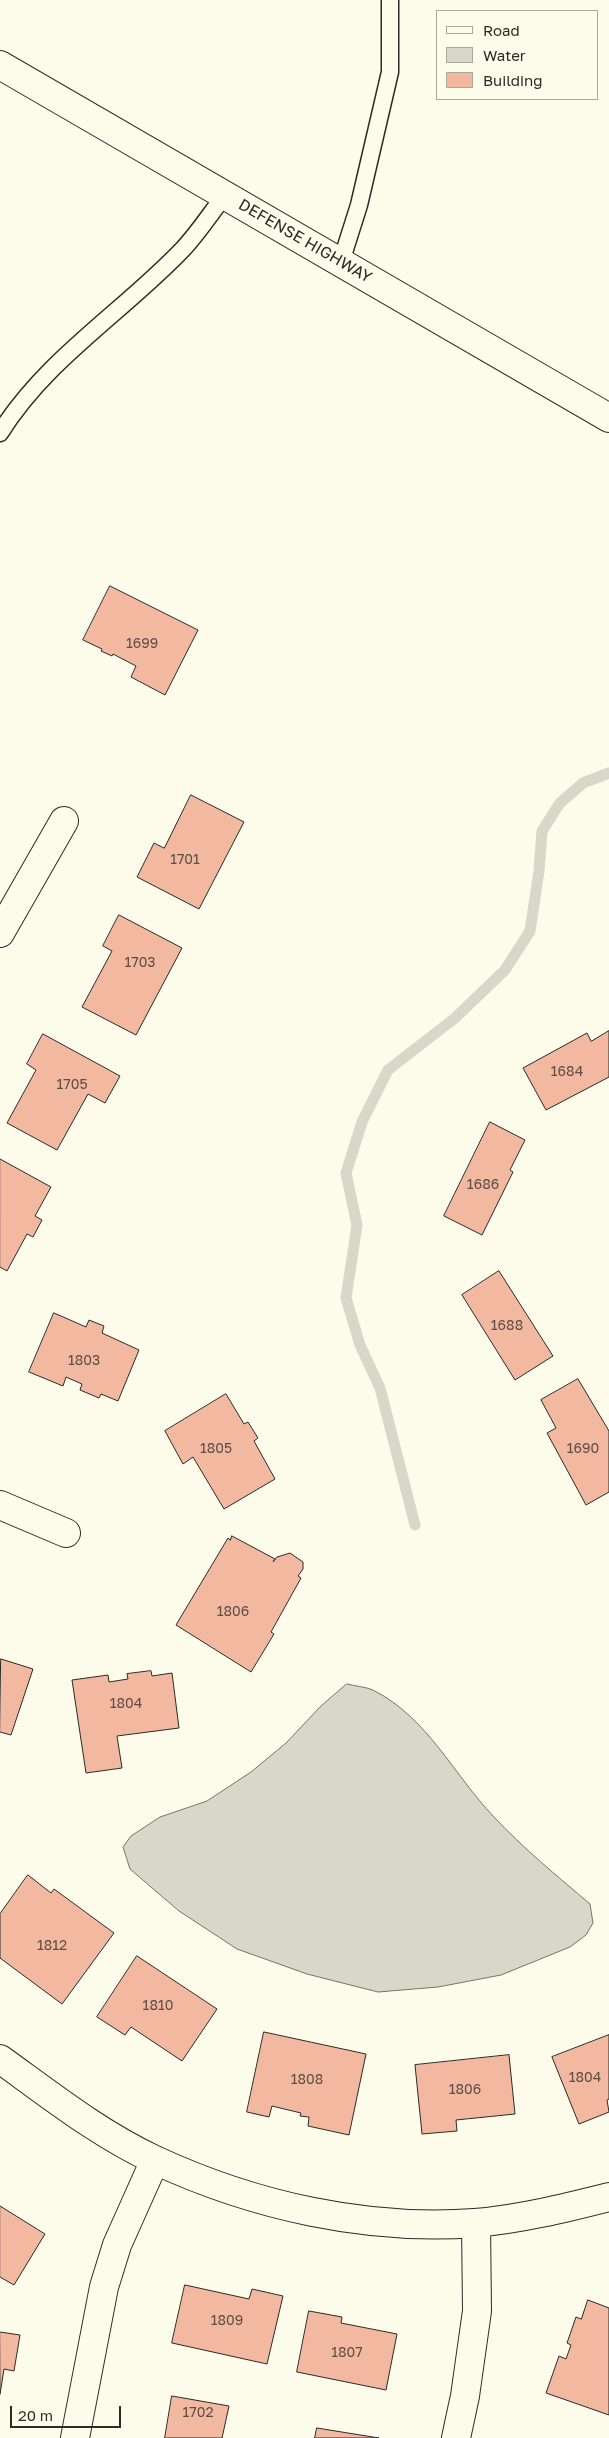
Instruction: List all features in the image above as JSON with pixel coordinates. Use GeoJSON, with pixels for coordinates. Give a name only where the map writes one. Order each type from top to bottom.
{"type":"FeatureCollection","features":[{"type":"Feature","properties":{"kind":"street","name":"DEFENSE HIGHWAY"},"geometry":{"type":"LineString","coordinates":[[1,67],[609,418]]}},
{"type":"Feature","properties":{"kind":"street"},"geometry":{"type":"LineString","coordinates":[[0,934],[64,820]]}},
{"type":"Feature","properties":{"kind":"street"},"geometry":{"type":"LineString","coordinates":[[0,1505],[66,1533]]}},
{"type":"Feature","properties":{"kind":"street"},"geometry":{"type":"LineString","coordinates":[[0,2059],[93,2126],[155,2160],[237,2193],[317,2212],[394,2224],[476,2223],[543,2213],[609,2197]]}},
{"type":"Feature","properties":{"kind":"street"},"geometry":{"type":"LineString","coordinates":[[75,2438],[104,2287],[117,2245],[155,2160]]}},
{"type":"Feature","properties":{"kind":"street"},"geometry":{"type":"LineString","coordinates":[[456,2438],[465,2396],[477,2311],[476,2223]]}},
{"type":"Feature","properties":{"kind":"lane"},"geometry":{"type":"LineString","coordinates":[[341,262],[359,205],[390,72],[390,0]]}},
{"type":"Feature","properties":{"kind":"lane"},"geometry":{"type":"LineString","coordinates":[[0,433],[14,411],[55,366],[183,249],[225,195]]}},
{"type":"Feature","properties":{"kind":"water"},"geometry":{"type":"Polygon","coordinates":[[[347,1684],[373,1690],[409,1716],[425,1731],[494,1817],[528,1851],[590,1904],[593,1923],[586,1935],[570,1947],[501,1975],[438,1987],[378,1992],[307,1974],[237,1949],[179,1911],[130,1869],[123,1847],[131,1836],[160,1817],[207,1801],[251,1772],[286,1743],[321,1706],[347,1684]]]}},
{"type":"Feature","properties":{"kind":"building"},"geometry":{"type":"Polygon","coordinates":[[[110,586],[198,630],[165,695],[131,677],[136,666],[113,654],[112,656],[101,651],[102,649],[83,640],[110,586]]]}},
{"type":"Feature","properties":{"kind":"building"},"geometry":{"type":"Polygon","coordinates":[[[191,795],[244,822],[199,909],[137,877],[154,843],[164,848],[191,795]]]}},
{"type":"Feature","properties":{"kind":"building"},"geometry":{"type":"Polygon","coordinates":[[[119,915],[182,948],[136,1035],[82,1007],[112,951],[103,946],[119,915]]]}},
{"type":"Feature","properties":{"kind":"building"},"geometry":{"type":"Polygon","coordinates":[[[609,1031],[609,1077],[546,1110],[523,1068],[587,1033],[591,1041],[609,1031]]]}},
{"type":"Feature","properties":{"kind":"building"},"geometry":{"type":"Polygon","coordinates":[[[43,1034],[120,1076],[105,1103],[88,1094],[57,1150],[7,1123],[36,1070],[27,1064],[43,1034]]]}},
{"type":"Feature","properties":{"kind":"building"},"geometry":{"type":"Polygon","coordinates":[[[490,1122],[525,1140],[510,1170],[513,1172],[482,1235],[444,1216],[490,1122]]]}},
{"type":"Feature","properties":{"kind":"building"},"geometry":{"type":"Polygon","coordinates":[[[0,1159],[51,1187],[35,1216],[42,1220],[33,1237],[27,1234],[7,1271],[0,1267],[0,1159]]]}},
{"type":"Feature","properties":{"kind":"building"},"geometry":{"type":"Polygon","coordinates":[[[499,1271],[553,1356],[515,1380],[462,1295],[499,1271]]]}},
{"type":"Feature","properties":{"kind":"building"},"geometry":{"type":"Polygon","coordinates":[[[54,1313],[86,1327],[89,1320],[104,1326],[102,1333],[139,1350],[118,1401],[101,1394],[99,1398],[80,1390],[82,1384],[66,1377],[63,1386],[29,1372],[54,1313]]]}},
{"type":"Feature","properties":{"kind":"building"},"geometry":{"type":"Polygon","coordinates":[[[578,1379],[609,1431],[609,1492],[586,1505],[547,1433],[556,1428],[541,1400],[578,1379]]]}},
{"type":"Feature","properties":{"kind":"building"},"geometry":{"type":"Polygon","coordinates":[[[226,1394],[244,1424],[248,1422],[258,1438],[254,1441],[275,1479],[224,1509],[193,1457],[183,1464],[165,1431],[226,1394]]]}},
{"type":"Feature","properties":{"kind":"building"},"geometry":{"type":"Polygon","coordinates":[[[232,1536],[275,1559],[273,1562],[277,1557],[290,1553],[303,1562],[303,1569],[298,1576],[301,1578],[271,1632],[274,1634],[251,1672],[176,1625],[228,1538],[230,1540],[232,1536]]]}},
{"type":"Feature","properties":{"kind":"building"},"geometry":{"type":"Polygon","coordinates":[[[1,1659],[33,1669],[11,1735],[0,1732],[1,1659]]]}},
{"type":"Feature","properties":{"kind":"building"},"geometry":{"type":"Polygon","coordinates":[[[151,1671],[152,1676],[172,1673],[179,1728],[117,1736],[122,1768],[86,1773],[72,1680],[108,1675],[109,1682],[128,1679],[127,1674],[151,1671]]]}},
{"type":"Feature","properties":{"kind":"building"},"geometry":{"type":"Polygon","coordinates":[[[28,1875],[51,1893],[54,1889],[114,1933],[62,2004],[0,1958],[0,1914],[28,1875]]]}},
{"type":"Feature","properties":{"kind":"building"},"geometry":{"type":"Polygon","coordinates":[[[137,1956],[217,2009],[182,2061],[131,2027],[125,2035],[97,2017],[137,1956]]]}},
{"type":"Feature","properties":{"kind":"building"},"geometry":{"type":"Polygon","coordinates":[[[264,2032],[366,2054],[349,2135],[308,2126],[309,2117],[300,2116],[301,2113],[272,2106],[269,2117],[247,2112],[264,2032]]]}},
{"type":"Feature","properties":{"kind":"building"},"geometry":{"type":"Polygon","coordinates":[[[609,2035],[609,2099],[607,2100],[609,2112],[579,2124],[552,2057],[609,2035]]]}},
{"type":"Feature","properties":{"kind":"building"},"geometry":{"type":"Polygon","coordinates":[[[509,2055],[515,2114],[456,2120],[457,2131],[422,2134],[415,2065],[509,2055]]]}},
{"type":"Feature","properties":{"kind":"building"},"geometry":{"type":"Polygon","coordinates":[[[0,2206],[45,2234],[14,2285],[0,2277],[0,2206]]]}},
{"type":"Feature","properties":{"kind":"building"},"geometry":{"type":"Polygon","coordinates":[[[185,2285],[249,2299],[252,2289],[283,2296],[267,2364],[172,2343],[185,2285]]]}},
{"type":"Feature","properties":{"kind":"building"},"geometry":{"type":"Polygon","coordinates":[[[588,2300],[609,2308],[609,2415],[546,2393],[559,2356],[566,2359],[571,2345],[567,2343],[576,2317],[581,2319],[588,2300]]]}},
{"type":"Feature","properties":{"kind":"building"},"geometry":{"type":"Polygon","coordinates":[[[309,2311],[342,2317],[341,2323],[397,2334],[386,2390],[297,2372],[309,2311]]]}},
{"type":"Feature","properties":{"kind":"building"},"geometry":{"type":"Polygon","coordinates":[[[0,2332],[20,2335],[14,2371],[4,2369],[0,2394],[0,2332]]]}},
{"type":"Feature","properties":{"kind":"building"},"geometry":{"type":"Polygon","coordinates":[[[172,2396],[229,2406],[222,2438],[165,2438],[172,2396]]]}},
{"type":"Feature","properties":{"kind":"building"},"geometry":{"type":"Polygon","coordinates":[[[317,2428],[379,2438],[315,2438],[317,2428]]]}},
{"type":"Feature","properties":{"kind":"waterway"},"geometry":{"type":"LineString","coordinates":[[415,1525],[380,1388],[360,1345],[346,1298],[357,1225],[346,1173],[362,1122],[388,1070],[455,1018],[505,970],[530,931],[539,871],[542,831],[560,803],[583,783],[609,773]]}}]}
